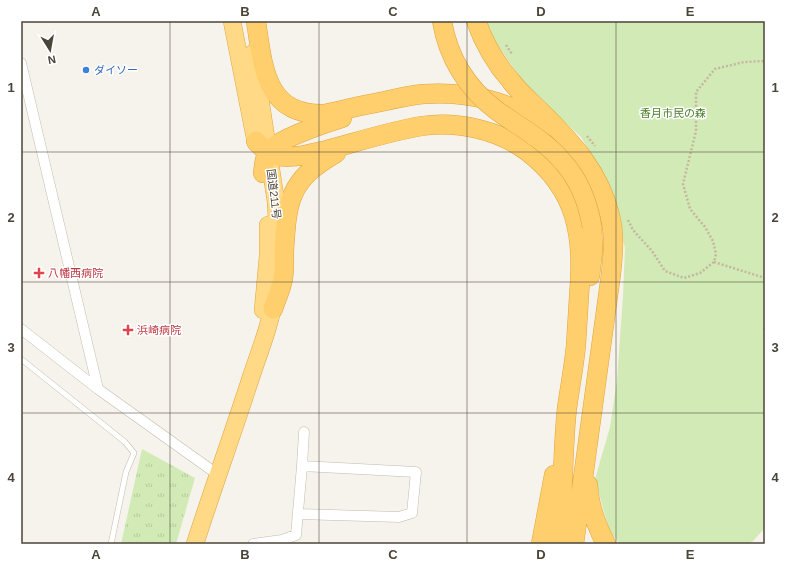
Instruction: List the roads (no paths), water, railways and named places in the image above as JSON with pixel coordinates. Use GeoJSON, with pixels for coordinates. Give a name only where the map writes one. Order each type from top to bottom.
{"type":"FeatureCollection","features":[{"type":"Feature","properties":{"kind":"highway","name":"国道211号"},"geometry":{"type":"LineString","coordinates":[[195,544],[273,309],[276,289],[278,239],[277,213],[232,21]]}},
{"type":"Feature","properties":{"kind":"highway","name":"国道211号"},"geometry":{"type":"LineString","coordinates":[[247,21],[262,147]]}},
{"type":"Feature","properties":{"kind":"highway"},"geometry":{"type":"LineString","coordinates":[[256,21],[264,70],[270,86],[278,97],[288,105],[300,111],[311,114],[325,114],[408,96],[424,94],[459,95],[489,100],[512,108],[543,125],[571,148],[589,166]]}},
{"type":"Feature","properties":{"kind":"highway"},"geometry":{"type":"LineString","coordinates":[[442,21],[448,48],[456,65],[466,80],[494,109],[547,147],[563,161],[583,192],[589,209],[593,249],[591,269],[576,346],[567,409],[541,544]]}},
{"type":"Feature","properties":{"kind":"highway"},"geometry":{"type":"LineString","coordinates":[[476,21],[489,50],[510,81],[563,134],[589,166],[599,183],[611,218],[613,236],[611,274],[574,544]]}},
{"type":"Feature","properties":{"kind":"highway"},"geometry":{"type":"LineString","coordinates":[[262,147],[279,143],[332,121],[408,96]]}},
{"type":"Feature","properties":{"kind":"highway"},"geometry":{"type":"LineString","coordinates":[[262,147],[278,156],[302,155],[422,126],[445,125],[466,126],[507,139],[534,157],[552,173],[569,200],[578,236],[580,277],[576,346]]}},
{"type":"Feature","properties":{"kind":"highway"},"geometry":{"type":"LineString","coordinates":[[273,309],[282,282],[286,217],[290,199],[299,183],[310,170],[323,160],[338,151],[371,139]]}},
{"type":"Feature","properties":{"kind":"highway"},"geometry":{"type":"LineString","coordinates":[[262,147],[264,162],[263,174]]}},
{"type":"Feature","properties":{"kind":"highway","name":"国道211号"},"geometry":{"type":"LineString","coordinates":[[255,365],[266,293],[268,256],[268,228],[263,174]]}},
{"type":"Feature","properties":{"kind":"highway"},"geometry":{"type":"LineString","coordinates":[[558,544],[562,520],[567,409]]}},
{"type":"Feature","properties":{"kind":"highway"},"geometry":{"type":"LineString","coordinates":[[590,428],[588,490],[591,509],[597,528],[606,544]]}},
{"type":"Feature","properties":{"kind":"street"},"geometry":{"type":"LineString","coordinates":[[21,64],[98,389]]}},
{"type":"Feature","properties":{"kind":"street"},"geometry":{"type":"LineString","coordinates":[[21,328],[98,389],[217,474]]}},
{"type":"Feature","properties":{"kind":"street"},"geometry":{"type":"LineString","coordinates":[[253,544],[282,540],[296,535],[304,432]]}},
{"type":"Feature","properties":{"kind":"street"},"geometry":{"type":"LineString","coordinates":[[298,514],[399,517],[412,513],[416,472],[302,466]]}},
{"type":"Feature","properties":{"kind":"lane"},"geometry":{"type":"LineString","coordinates":[[21,359],[125,442],[134,453],[126,472],[111,544]]}},
{"type":"Feature","properties":{"kind":"place","name":"ダイソー"},"geometry":{"type":"Point","coordinates":[86,70]}},
{"type":"Feature","properties":{"kind":"place","name":"八幡西病院"},"geometry":{"type":"Point","coordinates":[39,273]}},
{"type":"Feature","properties":{"kind":"place","name":"浜崎病院"},"geometry":{"type":"Point","coordinates":[128,330]}},
{"type":"Feature","properties":{"kind":"park label","name":"香月市民の森"},"geometry":{"type":"Point","coordinates":[673,113]}}]}
